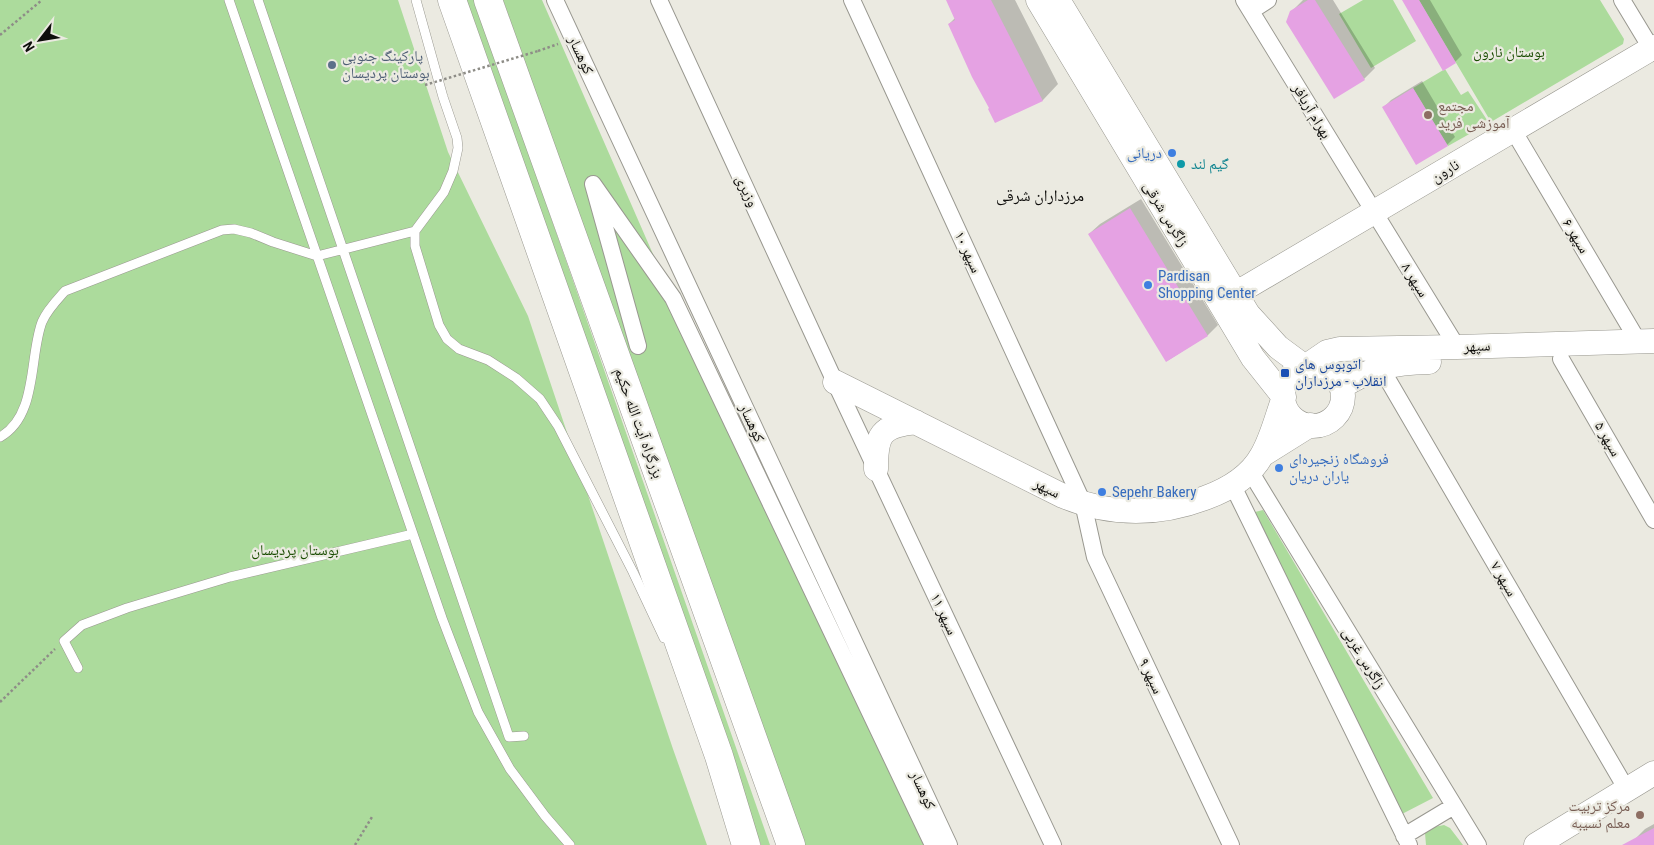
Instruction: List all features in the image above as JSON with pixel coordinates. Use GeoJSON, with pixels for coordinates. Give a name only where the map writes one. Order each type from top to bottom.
{"type":"FeatureCollection","features":[{"type":"Feature","properties":{"kind":"highway"},"geometry":{"type":"LineString","coordinates":[[452,0],[719,756],[746,845]]}},
{"type":"Feature","properties":{"kind":"highway","name":"بزرگراه آیت الله حکیم"},"geometry":{"type":"LineString","coordinates":[[488,0],[791,845]]}},
{"type":"Feature","properties":{"kind":"street","name":"کوهسار"},"geometry":{"type":"LineString","coordinates":[[556,0],[949,845]]}},
{"type":"Feature","properties":{"kind":"street","name":"وزیری"},"geometry":{"type":"LineString","coordinates":[[658,0],[835,382]]}},
{"type":"Feature","properties":{"kind":"street","name":"سپهر ۱۰"},"geometry":{"type":"LineString","coordinates":[[852,0],[1083,503]]}},
{"type":"Feature","properties":{"kind":"street","name":"زاگرس شرقی"},"geometry":{"type":"LineString","coordinates":[[1038,0],[1253,358],[1284,397]]}},
{"type":"Feature","properties":{"kind":"street","name":"زاگرس شرقی"},"geometry":{"type":"LineString","coordinates":[[1058,0],[1248,314],[1287,355],[1305,367]]}},
{"type":"Feature","properties":{"kind":"street"},"geometry":{"type":"LineString","coordinates":[[1247,5],[1268,0]]}},
{"type":"Feature","properties":{"kind":"street"},"geometry":{"type":"LineString","coordinates":[[1622,0],[1653,50]]}},
{"type":"Feature","properties":{"kind":"street","name":"بهرام آریافر"},"geometry":{"type":"LineString","coordinates":[[1247,5],[1374,212]]}},
{"type":"Feature","properties":{"kind":"street","name":"نارون"},"geometry":{"type":"LineString","coordinates":[[1235,294],[1653,50]]}},
{"type":"Feature","properties":{"kind":"street","name":"سپهر ۶"},"geometry":{"type":"LineString","coordinates":[[1513,130],[1647,349]]}},
{"type":"Feature","properties":{"kind":"street"},"geometry":{"type":"LineString","coordinates":[[638,346],[593,184],[674,298],[933,845]]}},
{"type":"Feature","properties":{"kind":"street","name":"سپهر ۸"},"geometry":{"type":"LineString","coordinates":[[1374,212],[1460,354]]}},
{"type":"Feature","properties":{"kind":"street"},"geometry":{"type":"LineString","coordinates":[[1253,358],[1264,364],[1270,364],[1274,361],[1276,355],[1270,339]]}},
{"type":"Feature","properties":{"kind":"street","name":"سپهر"},"geometry":{"type":"LineString","coordinates":[[1305,367],[1327,352],[1340,349],[1377,358],[1647,349]]}},
{"type":"Feature","properties":{"kind":"street","name":"سپهر ۵"},"geometry":{"type":"LineString","coordinates":[[1557,351],[1654,520]]}},
{"type":"Feature","properties":{"kind":"street","name":"سپهر"},"geometry":{"type":"LineString","coordinates":[[1341,388],[1361,375],[1377,358]]}},
{"type":"Feature","properties":{"kind":"street","name":"سپهر ۷"},"geometry":{"type":"LineString","coordinates":[[1377,358],[1627,790]]}},
{"type":"Feature","properties":{"kind":"street"},"geometry":{"type":"LineString","coordinates":[[1305,367],[1321,367],[1329,370],[1335,376],[1341,388],[1343,394],[1342,404],[1337,414],[1320,425],[1300,422],[1292,416],[1285,404],[1285,387],[1289,378],[1296,371],[1305,367]]}},
{"type":"Feature","properties":{"kind":"street","name":"سپهر"},"geometry":{"type":"LineString","coordinates":[[835,382],[1063,496],[1083,503],[1126,511],[1147,512],[1165,510],[1191,503],[1248,471],[1310,425]]}},
{"type":"Feature","properties":{"kind":"street","name":"سپهر ۱۱"},"geometry":{"type":"LineString","coordinates":[[835,382],[1052,845]]}},
{"type":"Feature","properties":{"kind":"street"},"geometry":{"type":"LineString","coordinates":[[1284,397],[1248,471],[1406,840],[1454,806]]}},
{"type":"Feature","properties":{"kind":"street"},"geometry":{"type":"LineString","coordinates":[[876,469],[877,442],[882,434],[891,427],[903,423],[916,422]]}},
{"type":"Feature","properties":{"kind":"street","name":"زاگرس غربی"},"geometry":{"type":"LineString","coordinates":[[1248,471],[1478,845]]}},
{"type":"Feature","properties":{"kind":"street","name":"سپهر ۹"},"geometry":{"type":"LineString","coordinates":[[1083,503],[1096,557],[1231,845]]}},
{"type":"Feature","properties":{"kind":"street"},"geometry":{"type":"LineString","coordinates":[[1536,845],[1654,773]]}},
{"type":"Feature","properties":{"kind":"lane"},"geometry":{"type":"LineString","coordinates":[[229,0],[442,618],[478,712],[510,769],[545,816],[570,845]]}},
{"type":"Feature","properties":{"kind":"lane"},"geometry":{"type":"LineString","coordinates":[[258,0],[508,737],[524,736]]}},
{"type":"Feature","properties":{"kind":"lane"},"geometry":{"type":"LineString","coordinates":[[416,0],[458,148],[453,171],[444,192],[415,231],[414,246],[442,332],[459,349],[488,360],[516,378],[540,400],[558,426],[598,503],[670,651]]}},
{"type":"Feature","properties":{"kind":"lane"},"geometry":{"type":"LineString","coordinates":[[0,437],[22,415],[32,376],[36,344],[42,321],[65,291],[222,230],[234,229],[251,233],[317,256],[415,231]]}},
{"type":"Feature","properties":{"kind":"lane"},"geometry":{"type":"LineString","coordinates":[[78,668],[64,641],[82,625],[127,608],[230,577],[413,534]]}},
{"type":"Feature","properties":{"kind":"lane"},"geometry":{"type":"LineString","coordinates":[[678,668],[719,756]]}},
{"type":"Feature","properties":{"kind":"path"},"geometry":{"type":"LineString","coordinates":[[0,35],[42,0]]}},
{"type":"Feature","properties":{"kind":"path"},"geometry":{"type":"LineString","coordinates":[[425,85],[538,51],[573,38]]}},
{"type":"Feature","properties":{"kind":"path"},"geometry":{"type":"LineString","coordinates":[[0,702],[64,641]]}},
{"type":"Feature","properties":{"kind":"path"},"geometry":{"type":"LineString","coordinates":[[356,845],[372,817]]}},
{"type":"Feature","properties":{"kind":"green space","name":"بوستان پردیسان"},"geometry":{"type":"Polygon","coordinates":[[[0,0],[398,0],[448,152],[528,316],[707,845],[0,845],[0,0]]]}},
{"type":"Feature","properties":{"kind":"green space"},"geometry":{"type":"Polygon","coordinates":[[[464,0],[475,0],[770,845],[761,845],[641,499],[464,0]]]}},
{"type":"Feature","properties":{"kind":"green space"},"geometry":{"type":"Polygon","coordinates":[[[503,0],[542,0],[663,277],[936,845],[802,845],[503,0]]]}},
{"type":"Feature","properties":{"kind":"green space"},"geometry":{"type":"Polygon","coordinates":[[[1363,0],[1393,0],[1416,41],[1371,68],[1339,14],[1363,0]]]}},
{"type":"Feature","properties":{"kind":"green space","name":"بوستان نارون"},"geometry":{"type":"Polygon","coordinates":[[[1419,0],[1600,0],[1624,39],[1623,44],[1491,122],[1419,0]]]}},
{"type":"Feature","properties":{"kind":"green space"},"geometry":{"type":"Polygon","coordinates":[[[1445,69],[1461,95],[1468,91],[1489,123],[1448,146],[1413,88],[1445,69]]]}},
{"type":"Feature","properties":{"kind":"green space"},"geometry":{"type":"Polygon","coordinates":[[[1263,510],[1433,798],[1402,814],[1255,512],[1263,510]]]}},
{"type":"Feature","properties":{"kind":"green space"},"geometry":{"type":"Polygon","coordinates":[[[1444,825],[1450,828],[1463,845],[1426,845],[1425,833],[1434,827],[1444,825]]]}},
{"type":"Feature","properties":{"kind":"building"},"geometry":{"type":"Polygon","coordinates":[[[946,0],[991,0],[1043,101],[995,123],[948,24],[955,20],[946,0]]]}},
{"type":"Feature","properties":{"kind":"building"},"geometry":{"type":"Polygon","coordinates":[[[1308,0],[1315,0],[1365,80],[1334,99],[1286,22],[1290,11],[1308,0]]]}},
{"type":"Feature","properties":{"kind":"building"},"geometry":{"type":"Polygon","coordinates":[[[1402,0],[1419,0],[1456,63],[1443,71],[1402,0]]]}},
{"type":"Feature","properties":{"kind":"building"},"geometry":{"type":"Polygon","coordinates":[[[1413,88],[1448,146],[1416,165],[1382,107],[1413,88]]]}},
{"type":"Feature","properties":{"kind":"building","name":"Pardisan Shopping Center"},"geometry":{"type":"Polygon","coordinates":[[[1130,208],[1208,336],[1166,362],[1088,234],[1130,208]]]}},
{"type":"Feature","properties":{"kind":"building"},"geometry":{"type":"Polygon","coordinates":[[[1654,828],[1654,845],[1622,845],[1654,828]]]}},
{"type":"Feature","properties":{"kind":"place","name":"پارکینگ جنوبی بوستان پردیسان"},"geometry":{"type":"Point","coordinates":[332,65]}},
{"type":"Feature","properties":{"kind":"place","name":"مجتمع آموزشی فرید"},"geometry":{"type":"Point","coordinates":[1428,115]}},
{"type":"Feature","properties":{"kind":"place","name":"دریانی"},"geometry":{"type":"Point","coordinates":[1172,153]}},
{"type":"Feature","properties":{"kind":"place","name":"گیم لند"},"geometry":{"type":"Point","coordinates":[1181,164]}},
{"type":"Feature","properties":{"kind":"place","name":"Pardisan Shopping Center"},"geometry":{"type":"Point","coordinates":[1148,285]}},
{"type":"Feature","properties":{"kind":"place","name":"اتوبوس های انقلاب - مرزداران"},"geometry":{"type":"Point","coordinates":[1285,373]}},
{"type":"Feature","properties":{"kind":"place","name":"فروشگاه زنجیره‌ای یاران دریان"},"geometry":{"type":"Point","coordinates":[1279,468]}},
{"type":"Feature","properties":{"kind":"place","name":"Sepehr Bakery"},"geometry":{"type":"Point","coordinates":[1102,492]}},
{"type":"Feature","properties":{"kind":"place","name":"مرکز تربیت معلم نسیبه"},"geometry":{"type":"Point","coordinates":[1640,815]}},
{"type":"Feature","properties":{"kind":"district","name":"مرزداران شرقی"},"geometry":{"type":"Point","coordinates":[1040,195]}}]}
